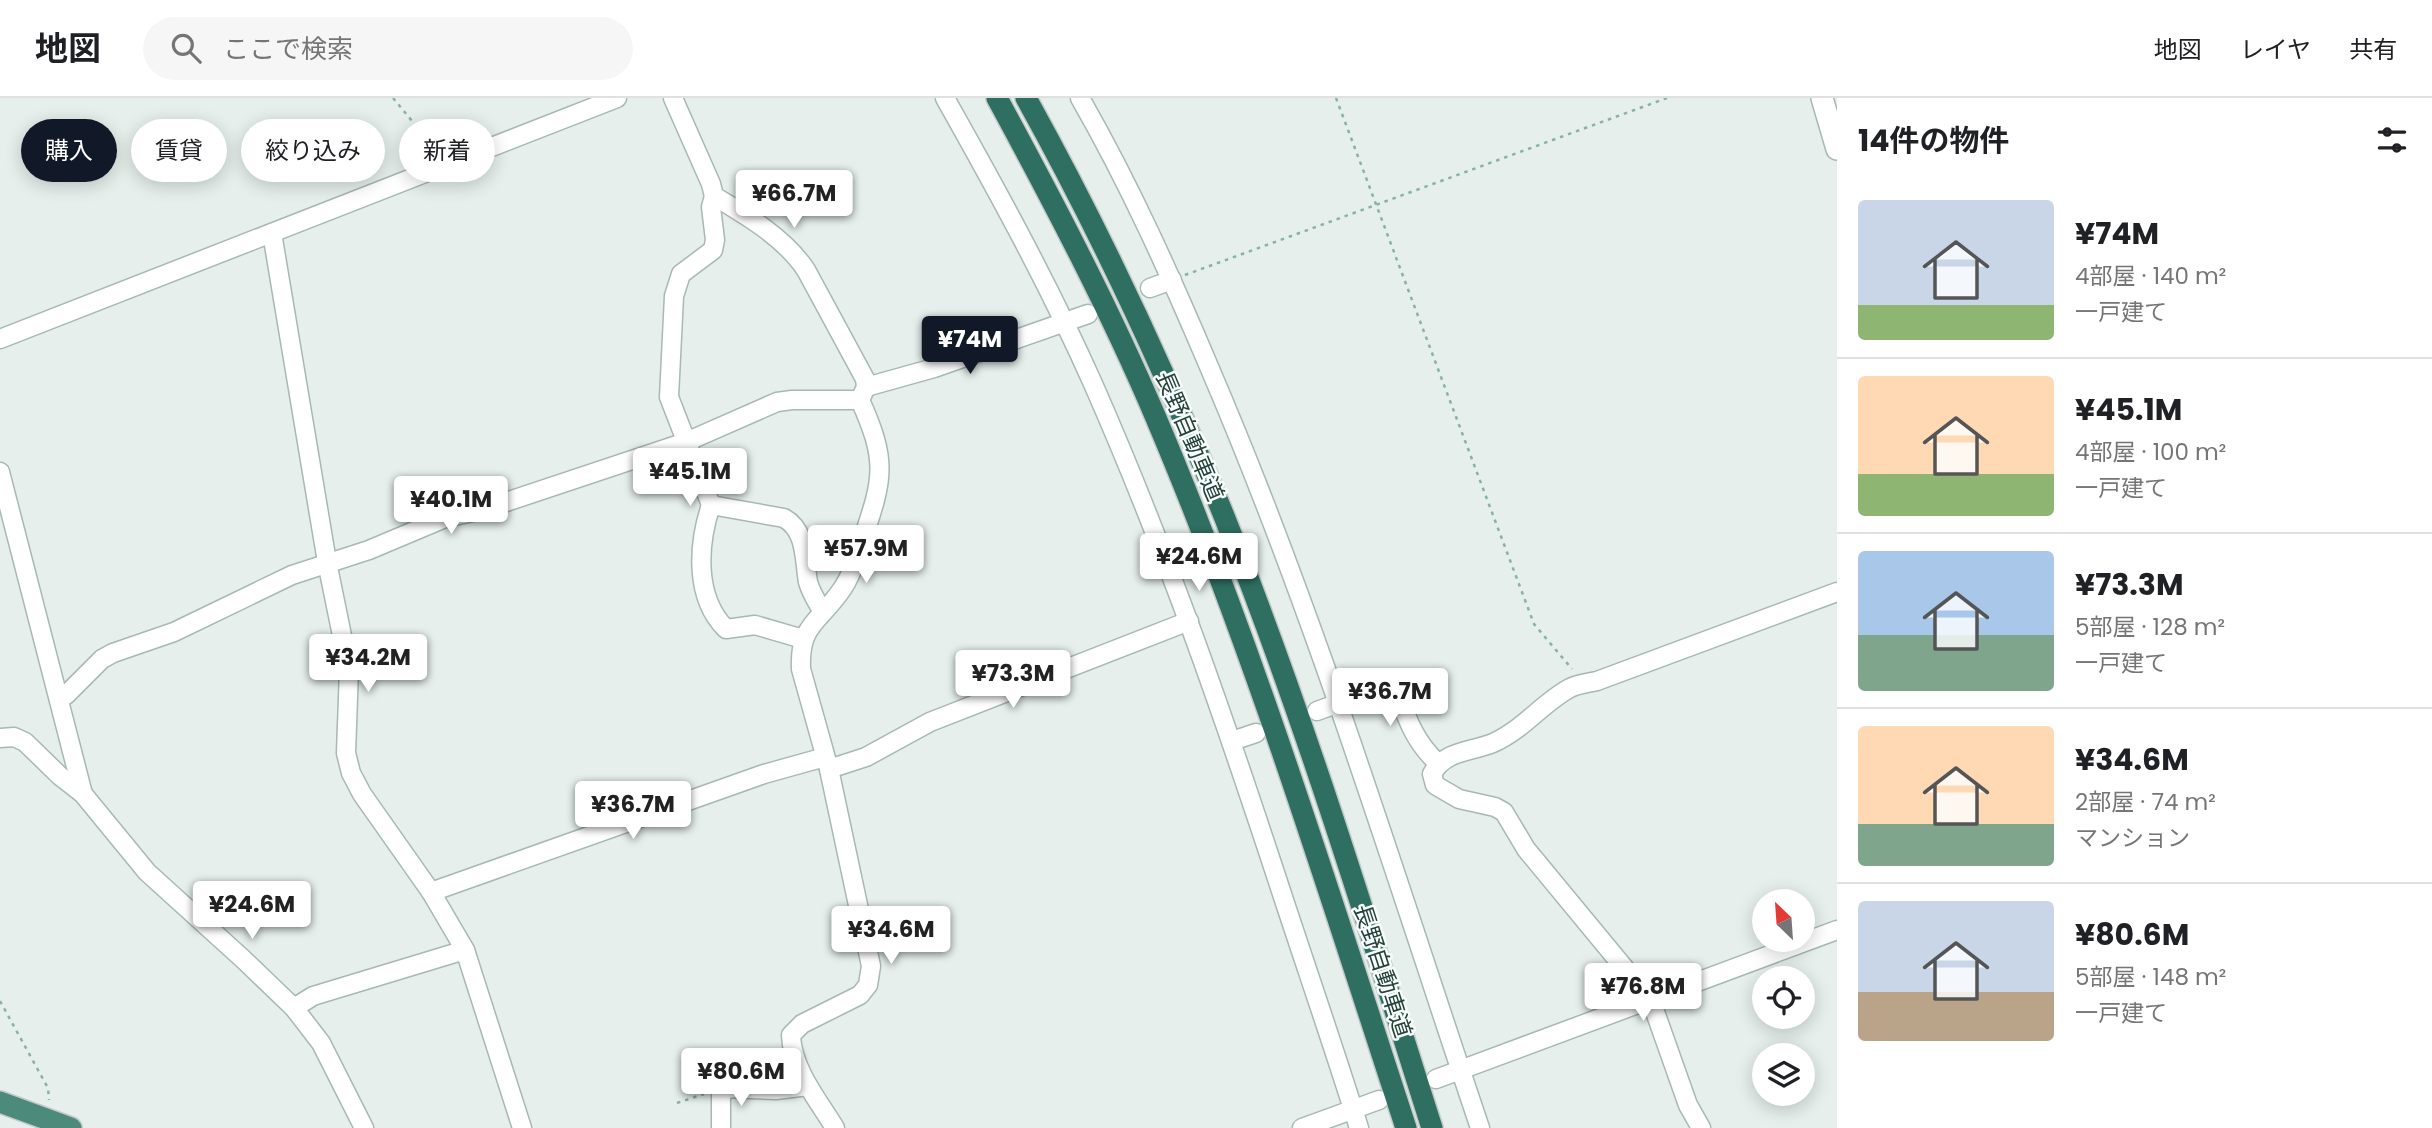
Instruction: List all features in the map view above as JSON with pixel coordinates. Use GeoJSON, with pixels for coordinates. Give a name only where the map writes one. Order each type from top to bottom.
{"type":"FeatureCollection","features":[{"type":"Feature","properties":{"kind":"highway","name":"長野自動車道"},"geometry":{"type":"LineString","coordinates":[[997,98],[1100,296],[1155,417],[1201,529],[1245,645],[1406,1128]]}},
{"type":"Feature","properties":{"kind":"highway","name":"長野自動車道"},"geometry":{"type":"LineString","coordinates":[[1026,98],[1065,168],[1125,290],[1178,406],[1225,519],[1337,831],[1432,1128]]}},
{"type":"Feature","properties":{"kind":"highway"},"geometry":{"type":"LineString","coordinates":[[0,1102],[71,1128]]}},
{"type":"Feature","properties":{"kind":"street"},"geometry":{"type":"LineString","coordinates":[[495,146],[617,98]]}},
{"type":"Feature","properties":{"kind":"street"},"geometry":{"type":"LineString","coordinates":[[673,98],[714,196],[711,207],[715,240],[713,250],[681,274],[674,296],[669,397],[711,505],[702,541],[703,581],[707,599],[717,620],[726,629],[755,625],[803,639]]}},
{"type":"Feature","properties":{"kind":"street"},"geometry":{"type":"LineString","coordinates":[[945,98],[995,186],[1064,324],[1156,533],[1232,741],[1359,1128]]}},
{"type":"Feature","properties":{"kind":"street"},"geometry":{"type":"LineString","coordinates":[[1080,98],[1172,280],[1264,499],[1339,702],[1480,1128]]}},
{"type":"Feature","properties":{"kind":"street"},"geometry":{"type":"LineString","coordinates":[[1822,98],[1837,149]]}},
{"type":"Feature","properties":{"kind":"street"},"geometry":{"type":"LineString","coordinates":[[0,339],[403,182]]}},
{"type":"Feature","properties":{"kind":"street"},"geometry":{"type":"LineString","coordinates":[[714,196],[750,219],[796,256],[865,379],[863,393],[879,454],[881,477],[878,495],[853,567],[841,592],[811,624],[803,639],[800,653],[801,669],[827,763],[871,966],[868,985],[860,995],[802,1024],[791,1035],[792,1049],[808,1086],[835,1128]]}},
{"type":"Feature","properties":{"kind":"street"},"geometry":{"type":"LineString","coordinates":[[272,233],[327,562],[349,670],[346,753],[351,773],[362,794],[431,892],[465,950],[522,1128]]}},
{"type":"Feature","properties":{"kind":"street"},"geometry":{"type":"LineString","coordinates":[[1150,288],[1172,280]]}},
{"type":"Feature","properties":{"kind":"street"},"geometry":{"type":"LineString","coordinates":[[59,699],[102,659],[113,653],[174,632],[266,587],[327,562],[369,550],[445,518],[482,510],[687,442],[777,402],[863,393],[1088,314]]}},
{"type":"Feature","properties":{"kind":"street"},"geometry":{"type":"LineString","coordinates":[[0,472],[83,794]]}},
{"type":"Feature","properties":{"kind":"street"},"geometry":{"type":"LineString","coordinates":[[711,505],[784,518],[792,523],[804,548],[812,593],[822,612]]}},
{"type":"Feature","properties":{"kind":"street"},"geometry":{"type":"LineString","coordinates":[[1701,1128],[1688,1105],[1649,1000],[1527,849],[1504,812],[1495,807],[1459,799],[1435,785],[1432,774],[1438,763],[1504,737],[1520,727],[1569,688],[1597,681],[1837,592]]}},
{"type":"Feature","properties":{"kind":"street"},"geometry":{"type":"LineString","coordinates":[[431,892],[764,774],[866,757],[930,722],[1189,621]]}},
{"type":"Feature","properties":{"kind":"street"},"geometry":{"type":"LineString","coordinates":[[1317,711],[1394,683],[1413,733],[1425,751],[1438,763]]}},
{"type":"Feature","properties":{"kind":"street"},"geometry":{"type":"LineString","coordinates":[[1232,741],[1256,733]]}},
{"type":"Feature","properties":{"kind":"street"},"geometry":{"type":"LineString","coordinates":[[0,738],[14,737],[25,742],[83,794],[148,872],[294,1008],[321,1043],[364,1128]]}},
{"type":"Feature","properties":{"kind":"street"},"geometry":{"type":"LineString","coordinates":[[1436,1079],[1837,930]]}},
{"type":"Feature","properties":{"kind":"street"},"geometry":{"type":"LineString","coordinates":[[294,1008],[313,996],[465,950]]}},
{"type":"Feature","properties":{"kind":"street"},"geometry":{"type":"LineString","coordinates":[[721,1128],[721,1088],[776,1090],[808,1086]]}},
{"type":"Feature","properties":{"kind":"street"},"geometry":{"type":"LineString","coordinates":[[1302,1128],[1379,1100]]}},
{"type":"Feature","properties":{"kind":"path"},"geometry":{"type":"LineString","coordinates":[[393,98],[410,119]]}},
{"type":"Feature","properties":{"kind":"path"},"geometry":{"type":"LineString","coordinates":[[1336,98],[1534,624],[1576,674],[1581,684]]}},
{"type":"Feature","properties":{"kind":"path"},"geometry":{"type":"LineString","coordinates":[[1172,280],[1667,98]]}},
{"type":"Feature","properties":{"kind":"path"},"geometry":{"type":"LineString","coordinates":[[0,1001],[48,1088],[50,1096],[44,1118]]}},
{"type":"Feature","properties":{"kind":"path"},"geometry":{"type":"LineString","coordinates":[[677,1103],[721,1088]]}}]}
